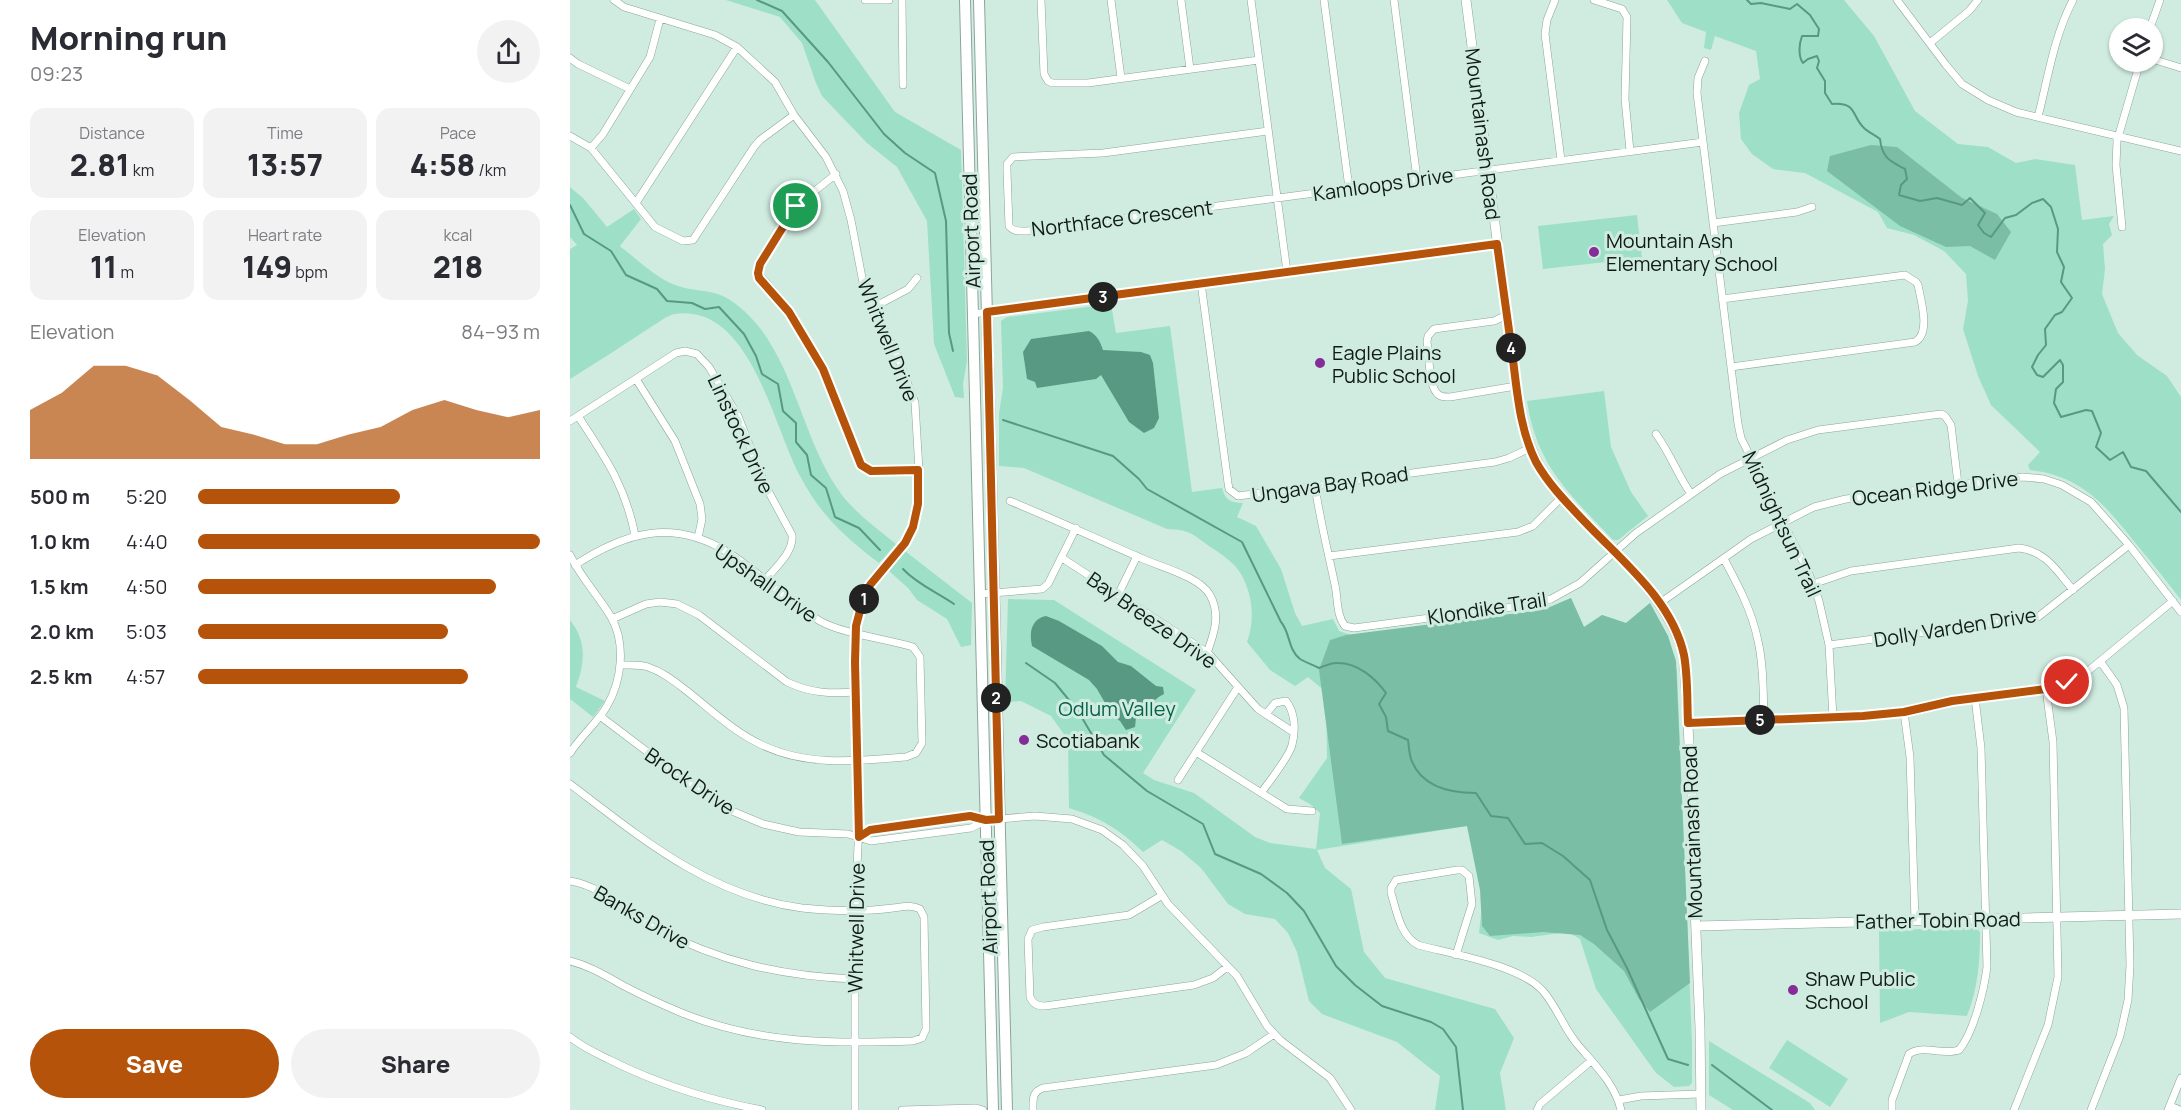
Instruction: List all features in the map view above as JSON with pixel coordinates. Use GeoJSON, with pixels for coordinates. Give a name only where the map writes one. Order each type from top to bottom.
{"type":"FeatureCollection","features":[{"type":"Feature","properties":{"kind":"main road","name":"Airport Road"},"geometry":{"type":"LineString","coordinates":[[965,0],[993,1110]]}},
{"type":"Feature","properties":{"kind":"main road","name":"Airport Road"},"geometry":{"type":"LineString","coordinates":[[979,0],[1007,1110]]}},
{"type":"Feature","properties":{"kind":"street","name":"Whitwell Drive"},"geometry":{"type":"LineString","coordinates":[[614,0],[624,7],[715,35],[737,47],[775,82],[794,116],[821,148],[836,174],[849,210],[861,280],[895,350],[915,403],[918,504],[913,527],[905,543],[870,585],[858,615],[856,633],[855,692],[859,837],[855,912],[855,1110]]}},
{"type":"Feature","properties":{"kind":"street"},"geometry":{"type":"LineString","coordinates":[[865,0],[889,0]]}},
{"type":"Feature","properties":{"kind":"street"},"geometry":{"type":"LineString","coordinates":[[902,0],[903,85]]}},
{"type":"Feature","properties":{"kind":"street"},"geometry":{"type":"LineString","coordinates":[[1041,0],[1044,71],[1048,81],[1088,83],[1259,60]]}},
{"type":"Feature","properties":{"kind":"street"},"geometry":{"type":"LineString","coordinates":[[1111,0],[1121,78]]}},
{"type":"Feature","properties":{"kind":"street"},"geometry":{"type":"LineString","coordinates":[[1181,0],[1190,69]]}},
{"type":"Feature","properties":{"kind":"street"},"geometry":{"type":"LineString","coordinates":[[1251,0],[1287,272]]}},
{"type":"Feature","properties":{"kind":"street"},"geometry":{"type":"LineString","coordinates":[[1324,0],[1349,188]]}},
{"type":"Feature","properties":{"kind":"street"},"geometry":{"type":"LineString","coordinates":[[1394,0],[1418,179]]}},
{"type":"Feature","properties":{"kind":"street","name":"Mountainash Road"},"geometry":{"type":"LineString","coordinates":[[1466,0],[1516,386],[1523,426],[1530,448],[1542,472],[1562,498],[1660,603],[1676,633],[1684,656],[1696,926],[1701,1110]]}},
{"type":"Feature","properties":{"kind":"street"},"geometry":{"type":"LineString","coordinates":[[1555,0],[1546,20],[1545,34],[1561,160]]}},
{"type":"Feature","properties":{"kind":"street"},"geometry":{"type":"LineString","coordinates":[[1594,0],[1622,9],[1628,17],[1625,106],[1630,151]]}},
{"type":"Feature","properties":{"kind":"street"},"geometry":{"type":"LineString","coordinates":[[1897,0],[1962,84],[1988,100],[2016,112],[2181,151]]}},
{"type":"Feature","properties":{"kind":"street"},"geometry":{"type":"LineString","coordinates":[[1930,43],[1969,11],[1978,0]]}},
{"type":"Feature","properties":{"kind":"street"},"geometry":{"type":"LineString","coordinates":[[2038,117],[2065,15],[2073,0]]}},
{"type":"Feature","properties":{"kind":"street"},"geometry":{"type":"LineString","coordinates":[[2154,18],[2160,0]]}},
{"type":"Feature","properties":{"kind":"street"},"geometry":{"type":"LineString","coordinates":[[591,148],[650,57],[660,19]]}},
{"type":"Feature","properties":{"kind":"street"},"geometry":{"type":"LineString","coordinates":[[636,203],[737,47]]}},
{"type":"Feature","properties":{"kind":"street"},"geometry":{"type":"LineString","coordinates":[[570,58],[630,89]]}},
{"type":"Feature","properties":{"kind":"street","name":"Midnightsun Trail"},"geometry":{"type":"LineString","coordinates":[[1705,61],[1698,78],[1697,93],[1739,431],[1813,584],[1822,610],[1829,645],[1833,718]]}},
{"type":"Feature","properties":{"kind":"street"},"geometry":{"type":"LineString","coordinates":[[2163,62],[2181,68]]}},
{"type":"Feature","properties":{"kind":"street"},"geometry":{"type":"LineString","coordinates":[[2122,227],[2116,165],[2119,135],[2137,72]]}},
{"type":"Feature","properties":{"kind":"street"},"geometry":{"type":"LineString","coordinates":[[570,136],[591,148],[655,227],[683,241],[693,240],[754,147],[794,116]]}},
{"type":"Feature","properties":{"kind":"street","name":"Northface Crescent"},"geometry":{"type":"LineString","coordinates":[[1268,131],[1103,153],[1013,157],[1007,164],[1008,220],[1012,230],[1027,231],[1277,197]]}},
{"type":"Feature","properties":{"kind":"street","name":"Kamloops Drive"},"geometry":{"type":"LineString","coordinates":[[1277,197],[1703,142]]}},
{"type":"Feature","properties":{"kind":"street"},"geometry":{"type":"LineString","coordinates":[[836,174],[796,206],[760,264],[758,273],[779,298],[810,345],[830,384],[851,444],[861,465],[871,471],[918,470]]}},
{"type":"Feature","properties":{"kind":"street"},"geometry":{"type":"LineString","coordinates":[[1713,223],[1797,212],[1812,207]]}},
{"type":"Feature","properties":{"kind":"street"},"geometry":{"type":"LineString","coordinates":[[974,314],[1497,244]]}},
{"type":"Feature","properties":{"kind":"street"},"geometry":{"type":"LineString","coordinates":[[1722,299],[1905,275],[1918,285],[1924,328],[1921,339],[1915,342],[1731,367]]}},
{"type":"Feature","properties":{"kind":"street"},"geometry":{"type":"LineString","coordinates":[[873,307],[908,289],[917,278]]}},
{"type":"Feature","properties":{"kind":"street","name":"Ungava Bay Road"},"geometry":{"type":"LineString","coordinates":[[1201,283],[1229,489],[1238,496],[1495,462],[1530,448]]}},
{"type":"Feature","properties":{"kind":"street"},"geometry":{"type":"LineString","coordinates":[[1507,315],[1494,321],[1434,329],[1428,336],[1430,363],[1435,391],[1444,397],[1516,386]]}},
{"type":"Feature","properties":{"kind":"street","name":"Linstock Drive"},"geometry":{"type":"LineString","coordinates":[[570,421],[681,352],[697,354],[709,367],[738,416],[765,485],[792,535],[789,550],[765,580]]}},
{"type":"Feature","properties":{"kind":"street"},"geometry":{"type":"LineString","coordinates":[[636,379],[675,441],[698,498],[702,515],[698,538]]}},
{"type":"Feature","properties":{"kind":"street","name":"Klondike Trail"},"geometry":{"type":"LineString","coordinates":[[1329,556],[1340,618],[1345,626],[1354,628],[1543,602],[1574,588],[1636,533],[1720,474],[1787,440],[1818,430],[1941,414],[1946,416],[1951,425],[1958,484]]}},
{"type":"Feature","properties":{"kind":"street"},"geometry":{"type":"LineString","coordinates":[[578,416],[618,479],[635,535]]}},
{"type":"Feature","properties":{"kind":"street"},"geometry":{"type":"LineString","coordinates":[[1656,434],[1668,450],[1674,467],[1691,494]]}},
{"type":"Feature","properties":{"kind":"street","name":"Ocean Ridge Drive"},"geometry":{"type":"LineString","coordinates":[[1660,603],[1751,539],[1814,507],[1837,500],[2023,477],[2043,479],[2085,496],[2129,545],[2181,612]]}},
{"type":"Feature","properties":{"kind":"street"},"geometry":{"type":"LineString","coordinates":[[1315,486],[1319,518],[1329,556],[1518,532],[1533,526],[1562,498]]}},
{"type":"Feature","properties":{"kind":"street"},"geometry":{"type":"LineString","coordinates":[[1010,501],[1192,579],[1209,594],[1216,626],[1207,653]]}},
{"type":"Feature","properties":{"kind":"street"},"geometry":{"type":"LineString","coordinates":[[980,594],[1042,589],[1048,584],[1076,528]]}},
{"type":"Feature","properties":{"kind":"street","name":"Upshall Drive"},"geometry":{"type":"LineString","coordinates":[[575,564],[610,544],[635,535],[669,533],[698,538],[729,553],[820,621],[856,633],[913,647],[919,653],[922,743],[920,750],[912,756],[857,760]]}},
{"type":"Feature","properties":{"kind":"street","name":"Dolly Varden Drive"},"geometry":{"type":"LineString","coordinates":[[1829,645],[2033,619],[2048,611],[2129,545]]}},
{"type":"Feature","properties":{"kind":"street"},"geometry":{"type":"LineString","coordinates":[[1813,584],[1851,570],[2019,548],[2036,552],[2046,558],[2073,590]]}},
{"type":"Feature","properties":{"kind":"street"},"geometry":{"type":"LineString","coordinates":[[570,555],[612,619],[617,634],[621,665],[613,695],[600,716],[579,739],[570,753]]}},
{"type":"Feature","properties":{"kind":"street"},"geometry":{"type":"LineString","coordinates":[[1118,595],[1137,556]]}},
{"type":"Feature","properties":{"kind":"street","name":"Bay Breeze Drive"},"geometry":{"type":"LineString","coordinates":[[1062,558],[1207,653],[1258,709],[1293,732]]}},
{"type":"Feature","properties":{"kind":"street"},"geometry":{"type":"LineString","coordinates":[[1724,559],[1746,604],[1758,640],[1762,665],[1764,720]]}},
{"type":"Feature","properties":{"kind":"street"},"geometry":{"type":"LineString","coordinates":[[1688,723],[1833,718],[1904,712],[1975,698],[2046,689],[2067,682],[2100,661],[2173,601]]}},
{"type":"Feature","properties":{"kind":"street"},"geometry":{"type":"LineString","coordinates":[[612,619],[646,604],[660,602],[677,604],[699,615],[787,682],[797,687],[822,693],[855,692]]}},
{"type":"Feature","properties":{"kind":"street"},"geometry":{"type":"LineString","coordinates":[[2091,1110],[2116,1047],[2124,1018],[2130,974],[2124,708],[2118,685],[2100,661]]}},
{"type":"Feature","properties":{"kind":"street"},"geometry":{"type":"LineString","coordinates":[[621,665],[643,666],[662,674],[741,733],[779,752],[818,761],[857,760]]}},
{"type":"Feature","properties":{"kind":"street"},"geometry":{"type":"LineString","coordinates":[[1178,780],[1238,687]]}},
{"type":"Feature","properties":{"kind":"street"},"geometry":{"type":"LineString","coordinates":[[2014,1110],[2052,1014],[2058,977],[2053,742],[2046,689]]}},
{"type":"Feature","properties":{"kind":"street"},"geometry":{"type":"LineString","coordinates":[[1892,1110],[1892,1100],[1909,1054],[1915,1050],[1955,1052],[1964,1044],[1976,1015],[1986,978],[1981,748],[1975,698]]}},
{"type":"Feature","properties":{"kind":"street"},"geometry":{"type":"LineString","coordinates":[[1261,793],[1292,747],[1293,732],[1293,711],[1286,701],[1275,703],[1266,714]]}},
{"type":"Feature","properties":{"kind":"street"},"geometry":{"type":"LineString","coordinates":[[1904,712],[1910,757],[1915,921]]}},
{"type":"Feature","properties":{"kind":"street","name":"Brock Drive"},"geometry":{"type":"LineString","coordinates":[[600,716],[694,788],[732,811],[778,828],[810,833],[848,834],[871,841],[971,828],[986,820]]}},
{"type":"Feature","properties":{"kind":"street"},"geometry":{"type":"LineString","coordinates":[[1196,752],[1287,809],[1312,811]]}},
{"type":"Feature","properties":{"kind":"street"},"geometry":{"type":"LineString","coordinates":[[570,784],[658,851],[707,879],[752,896],[802,908],[855,912],[913,906],[922,912],[926,1029],[925,1034],[918,1040],[855,1043],[790,1040],[727,1027],[684,1014],[641,995],[590,967],[570,961]]}},
{"type":"Feature","properties":{"kind":"street","name":"Brock Drive"},"geometry":{"type":"LineString","coordinates":[[859,837],[870,830],[970,816],[986,820],[1035,816],[1054,817],[1072,819],[1101,830],[1135,856],[1161,896],[1241,982],[1274,1034],[1330,1078],[1351,1110]]}},
{"type":"Feature","properties":{"kind":"street"},"geometry":{"type":"LineString","coordinates":[[1456,956],[1472,904],[1469,876],[1462,870],[1457,870],[1396,880],[1391,893],[1402,928],[1409,939],[1418,945],[1456,956],[1517,972],[1529,979],[1542,991],[1568,1032],[1606,1078],[1619,1100],[1621,1110]]}},
{"type":"Feature","properties":{"kind":"street","name":"Banks Drive"},"geometry":{"type":"LineString","coordinates":[[570,881],[595,889],[649,925],[719,957],[787,974],[855,979]]}},
{"type":"Feature","properties":{"kind":"street"},"geometry":{"type":"LineString","coordinates":[[1161,896],[1129,915],[1032,930],[1028,939],[1032,1001],[1036,1005],[1045,1006],[1194,986],[1209,980],[1227,967]]}},
{"type":"Feature","properties":{"kind":"street","name":"Father Tobin Road"},"geometry":{"type":"LineString","coordinates":[[1696,926],[2181,914]]}},
{"type":"Feature","properties":{"kind":"street"},"geometry":{"type":"LineString","coordinates":[[1033,1110],[1033,1097],[1043,1088],[1216,1065],[1246,1053],[1274,1034]]}},
{"type":"Feature","properties":{"kind":"street"},"geometry":{"type":"LineString","coordinates":[[570,1037],[586,1048],[641,1075],[720,1101],[762,1110]]}},
{"type":"Feature","properties":{"kind":"street"},"geometry":{"type":"LineString","coordinates":[[1537,1110],[1540,1104],[1591,1061]]}},
{"type":"Feature","properties":{"kind":"street"},"geometry":{"type":"LineString","coordinates":[[2180,1110],[2169,1108],[2181,1078]]}},
{"type":"Feature","properties":{"kind":"street"},"geometry":{"type":"LineString","coordinates":[[1619,1100],[1641,1096],[1700,1094]]}},
{"type":"Feature","properties":{"kind":"street"},"geometry":{"type":"LineString","coordinates":[[902,1110],[976,1108],[983,1110]]}},
{"type":"Feature","properties":{"kind":"green space"},"geometry":{"type":"Polygon","coordinates":[[[726,0],[815,0],[895,112],[961,150],[967,361],[963,384],[964,398],[955,397],[934,344],[927,221],[897,167],[867,143],[822,96],[802,43],[780,17],[726,0]]]}},
{"type":"Feature","properties":{"kind":"green space"},"geometry":{"type":"Polygon","coordinates":[[[1667,0],[1844,0],[1874,36],[1915,111],[1958,144],[1988,147],[2016,163],[2035,159],[2075,165],[2082,220],[2114,216],[2109,224],[2112,235],[2103,244],[2105,269],[2102,294],[2118,333],[2137,355],[2167,376],[2181,397],[2181,600],[2115,518],[2092,495],[2065,479],[2049,473],[2030,470],[2028,465],[2040,452],[1991,405],[1978,376],[1963,329],[1968,301],[1966,274],[1944,251],[1914,235],[1887,228],[1878,212],[1805,173],[1773,169],[1752,154],[1741,139],[1739,113],[1749,85],[1760,79],[1756,51],[1715,36],[1711,50],[1704,48],[1706,32],[1682,23],[1667,0]]]}},
{"type":"Feature","properties":{"kind":"green space"},"geometry":{"type":"Polygon","coordinates":[[[570,187],[584,199],[607,227],[634,209],[641,219],[620,246],[622,248],[670,283],[718,294],[730,300],[760,328],[783,366],[816,449],[837,488],[857,511],[896,544],[879,563],[844,534],[816,503],[800,476],[756,372],[740,347],[722,328],[701,316],[672,315],[570,379],[570,249],[577,245],[570,237],[570,187]]]}},
{"type":"Feature","properties":{"kind":"green space"},"geometry":{"type":"Polygon","coordinates":[[[1637,215],[1642,258],[1543,269],[1538,226],[1637,215]]]}},
{"type":"Feature","properties":{"kind":"green space","name":"Odlum Valley"},"geometry":{"type":"Polygon","coordinates":[[[1111,304],[1116,333],[1170,326],[1192,492],[1222,488],[1229,500],[1243,503],[1237,517],[1256,526],[1281,569],[1295,613],[1302,626],[1333,619],[1339,631],[1351,635],[1534,611],[1571,598],[1584,627],[1602,615],[1626,623],[1650,603],[1668,636],[1677,671],[1692,1043],[1692,1083],[1689,1086],[1674,1087],[1656,1073],[1596,989],[1580,939],[1568,932],[1531,937],[1513,936],[1498,940],[1479,933],[1486,872],[1467,826],[1317,850],[1325,868],[1351,889],[1364,952],[1385,978],[1495,1009],[1514,1038],[1500,1073],[1506,1110],[1435,1110],[1440,1076],[1397,1042],[1322,1014],[1309,1001],[1297,952],[1288,933],[1275,919],[1245,914],[1228,904],[1201,868],[1181,851],[1162,840],[1143,852],[1109,825],[1069,808],[1068,740],[1051,716],[1021,701],[1005,702],[1008,599],[1054,600],[1196,690],[1143,773],[1154,780],[1194,793],[1255,837],[1270,843],[1316,849],[1320,813],[1299,798],[1327,758],[1326,692],[1308,677],[1295,686],[1270,670],[1247,642],[1250,634],[1252,608],[1245,582],[1231,562],[1190,533],[1167,529],[1024,468],[999,466],[999,413],[1003,388],[1001,321],[1007,317],[1111,304]]]}},
{"type":"Feature","properties":{"kind":"green space"},"geometry":{"type":"Polygon","coordinates":[[[1604,391],[1611,447],[1631,492],[1648,516],[1618,540],[1613,540],[1583,508],[1547,462],[1532,424],[1527,401],[1604,391]]]}},
{"type":"Feature","properties":{"kind":"green space"},"geometry":{"type":"Polygon","coordinates":[[[905,551],[972,603],[971,645],[961,647],[947,619],[917,600],[908,588],[888,570],[905,551]]]}},
{"type":"Feature","properties":{"kind":"green space"},"geometry":{"type":"Polygon","coordinates":[[[570,620],[576,628],[583,652],[576,687],[605,701],[593,717],[570,699],[570,620]]]}},
{"type":"Feature","properties":{"kind":"green space"},"geometry":{"type":"Polygon","coordinates":[[[1976,928],[1980,932],[1979,964],[1974,995],[1967,1016],[1909,1012],[1880,1023],[1879,930],[1976,928]]]}},
{"type":"Feature","properties":{"kind":"green space"},"geometry":{"type":"Polygon","coordinates":[[[1787,1040],[1848,1079],[1830,1107],[1769,1068],[1787,1040]]]}},
{"type":"Feature","properties":{"kind":"green space"},"geometry":{"type":"Polygon","coordinates":[[[1709,1041],[1810,1103],[1815,1110],[1733,1110],[1709,1095],[1709,1041]]]}},
{"type":"Feature","properties":{"kind":"shaded area"},"geometry":{"type":"Polygon","coordinates":[[[1871,145],[1897,147],[1962,198],[1997,214],[2011,232],[1995,260],[1970,246],[1946,247],[1900,226],[1827,171],[1830,156],[1871,145]]]}},
{"type":"Feature","properties":{"kind":"shaded area"},"geometry":{"type":"Polygon","coordinates":[[[1089,331],[1098,339],[1103,350],[1141,352],[1150,355],[1153,363],[1159,418],[1154,428],[1144,433],[1129,422],[1101,375],[1096,379],[1037,388],[1035,382],[1027,379],[1023,352],[1031,339],[1089,331]]]}},
{"type":"Feature","properties":{"kind":"shaded area"},"geometry":{"type":"Polygon","coordinates":[[[1571,598],[1584,627],[1602,615],[1626,623],[1650,603],[1668,636],[1676,661],[1690,983],[1650,1012],[1639,999],[1624,971],[1594,944],[1580,935],[1543,932],[1490,936],[1482,926],[1480,890],[1467,826],[1342,844],[1319,670],[1330,640],[1346,635],[1534,611],[1571,598]]]}},
{"type":"Feature","properties":{"kind":"shaded area"},"geometry":{"type":"Polygon","coordinates":[[[1046,616],[1102,646],[1118,662],[1131,666],[1156,686],[1163,687],[1164,694],[1136,718],[1135,727],[1126,730],[1112,715],[1089,680],[1032,646],[1032,627],[1037,620],[1046,616]]]}},
{"type":"Feature","properties":{"kind":"waterway"},"geometry":{"type":"LineString","coordinates":[[757,0],[782,11],[828,62],[884,134],[905,153],[935,173],[946,221],[949,333],[953,351]]}},
{"type":"Feature","properties":{"kind":"waterway"},"geometry":{"type":"LineString","coordinates":[[1747,0],[1751,4],[1761,3],[1790,9],[1797,4],[1810,15],[1819,29],[1818,36],[1802,36],[1801,60],[1803,63],[1817,56],[1819,61],[1817,68],[1825,81],[1825,93],[1832,104],[1846,105],[1850,108],[1864,128],[1880,139],[1885,155],[1905,169],[1907,179],[1901,185],[1899,195],[1920,201],[1937,198],[1962,205],[1970,198],[1985,213],[1978,225],[1984,233],[1991,237],[2005,218],[2016,215],[2032,203],[2043,199],[2051,207],[2058,229],[2057,252],[2064,267],[2061,282],[2072,298],[2045,329],[2046,345],[2032,367],[2037,375],[2043,377],[2060,360],[2063,365],[2063,382],[2056,389],[2054,403],[2061,417],[2086,410],[2092,411],[2101,433],[2096,447],[2110,460],[2123,452],[2131,467],[2146,471],[2181,512]]}},
{"type":"Feature","properties":{"kind":"waterway"},"geometry":{"type":"LineString","coordinates":[[570,205],[584,234],[611,251],[626,275],[657,289],[667,301],[692,303],[705,309],[719,307],[744,334],[756,356],[762,374],[778,384],[783,411],[796,423],[796,442],[807,455],[811,475],[826,488],[835,517],[859,528],[880,550]]}},
{"type":"Feature","properties":{"kind":"waterway"},"geometry":{"type":"LineString","coordinates":[[1003,420],[1113,456],[1147,489],[1242,542],[1296,655],[1319,668],[1333,663],[1345,664],[1365,672],[1386,693],[1379,704],[1386,717],[1388,731],[1408,740],[1411,759],[1422,776],[1429,782],[1447,790],[1476,793],[1491,816],[1508,818],[1525,844],[1542,843],[1563,856],[1590,880],[1607,930],[1627,968],[1668,1059],[1688,1065]]}},
{"type":"Feature","properties":{"kind":"waterway"},"geometry":{"type":"LineString","coordinates":[[903,569],[921,584],[954,604]]}},
{"type":"Feature","properties":{"kind":"waterway"},"geometry":{"type":"LineString","coordinates":[[1026,663],[1055,683],[1078,711],[1104,755],[1147,791],[1203,824],[1215,854],[1261,874],[1287,893],[1304,911],[1336,966],[1355,985],[1382,1006],[1431,1022],[1443,1029],[1456,1047],[1463,1110]]}},
{"type":"Feature","properties":{"kind":"waterway"},"geometry":{"type":"LineString","coordinates":[[1712,1065],[1772,1110]]}},
{"type":"Feature","properties":{"kind":"place","name":"Mountain Ash Elementary School"},"geometry":{"type":"Point","coordinates":[1594,252]}},
{"type":"Feature","properties":{"kind":"place","name":"Eagle Plains Public School"},"geometry":{"type":"Point","coordinates":[1320,363]}},
{"type":"Feature","properties":{"kind":"place","name":"Scotiabank"},"geometry":{"type":"Point","coordinates":[1024,740]}},
{"type":"Feature","properties":{"kind":"place","name":"Shaw Public School"},"geometry":{"type":"Point","coordinates":[1793,990]}},
{"type":"Feature","properties":{"kind":"route"},"geometry":{"type":"LineString","coordinates":[[796,206],[760,264],[759,278],[779,298],[810,345],[830,384],[851,444],[861,465],[871,471],[918,470],[919,498],[913,527],[905,543],[870,585],[856,626],[859,837],[870,830],[970,816],[986,820],[999,819],[987,312],[1497,244],[1518,398],[1530,448],[1542,472],[1556,491],[1646,587],[1665,611],[1684,656],[1688,723],[1891,714],[1952,701],[2054,688],[2067,682]]}}]}
